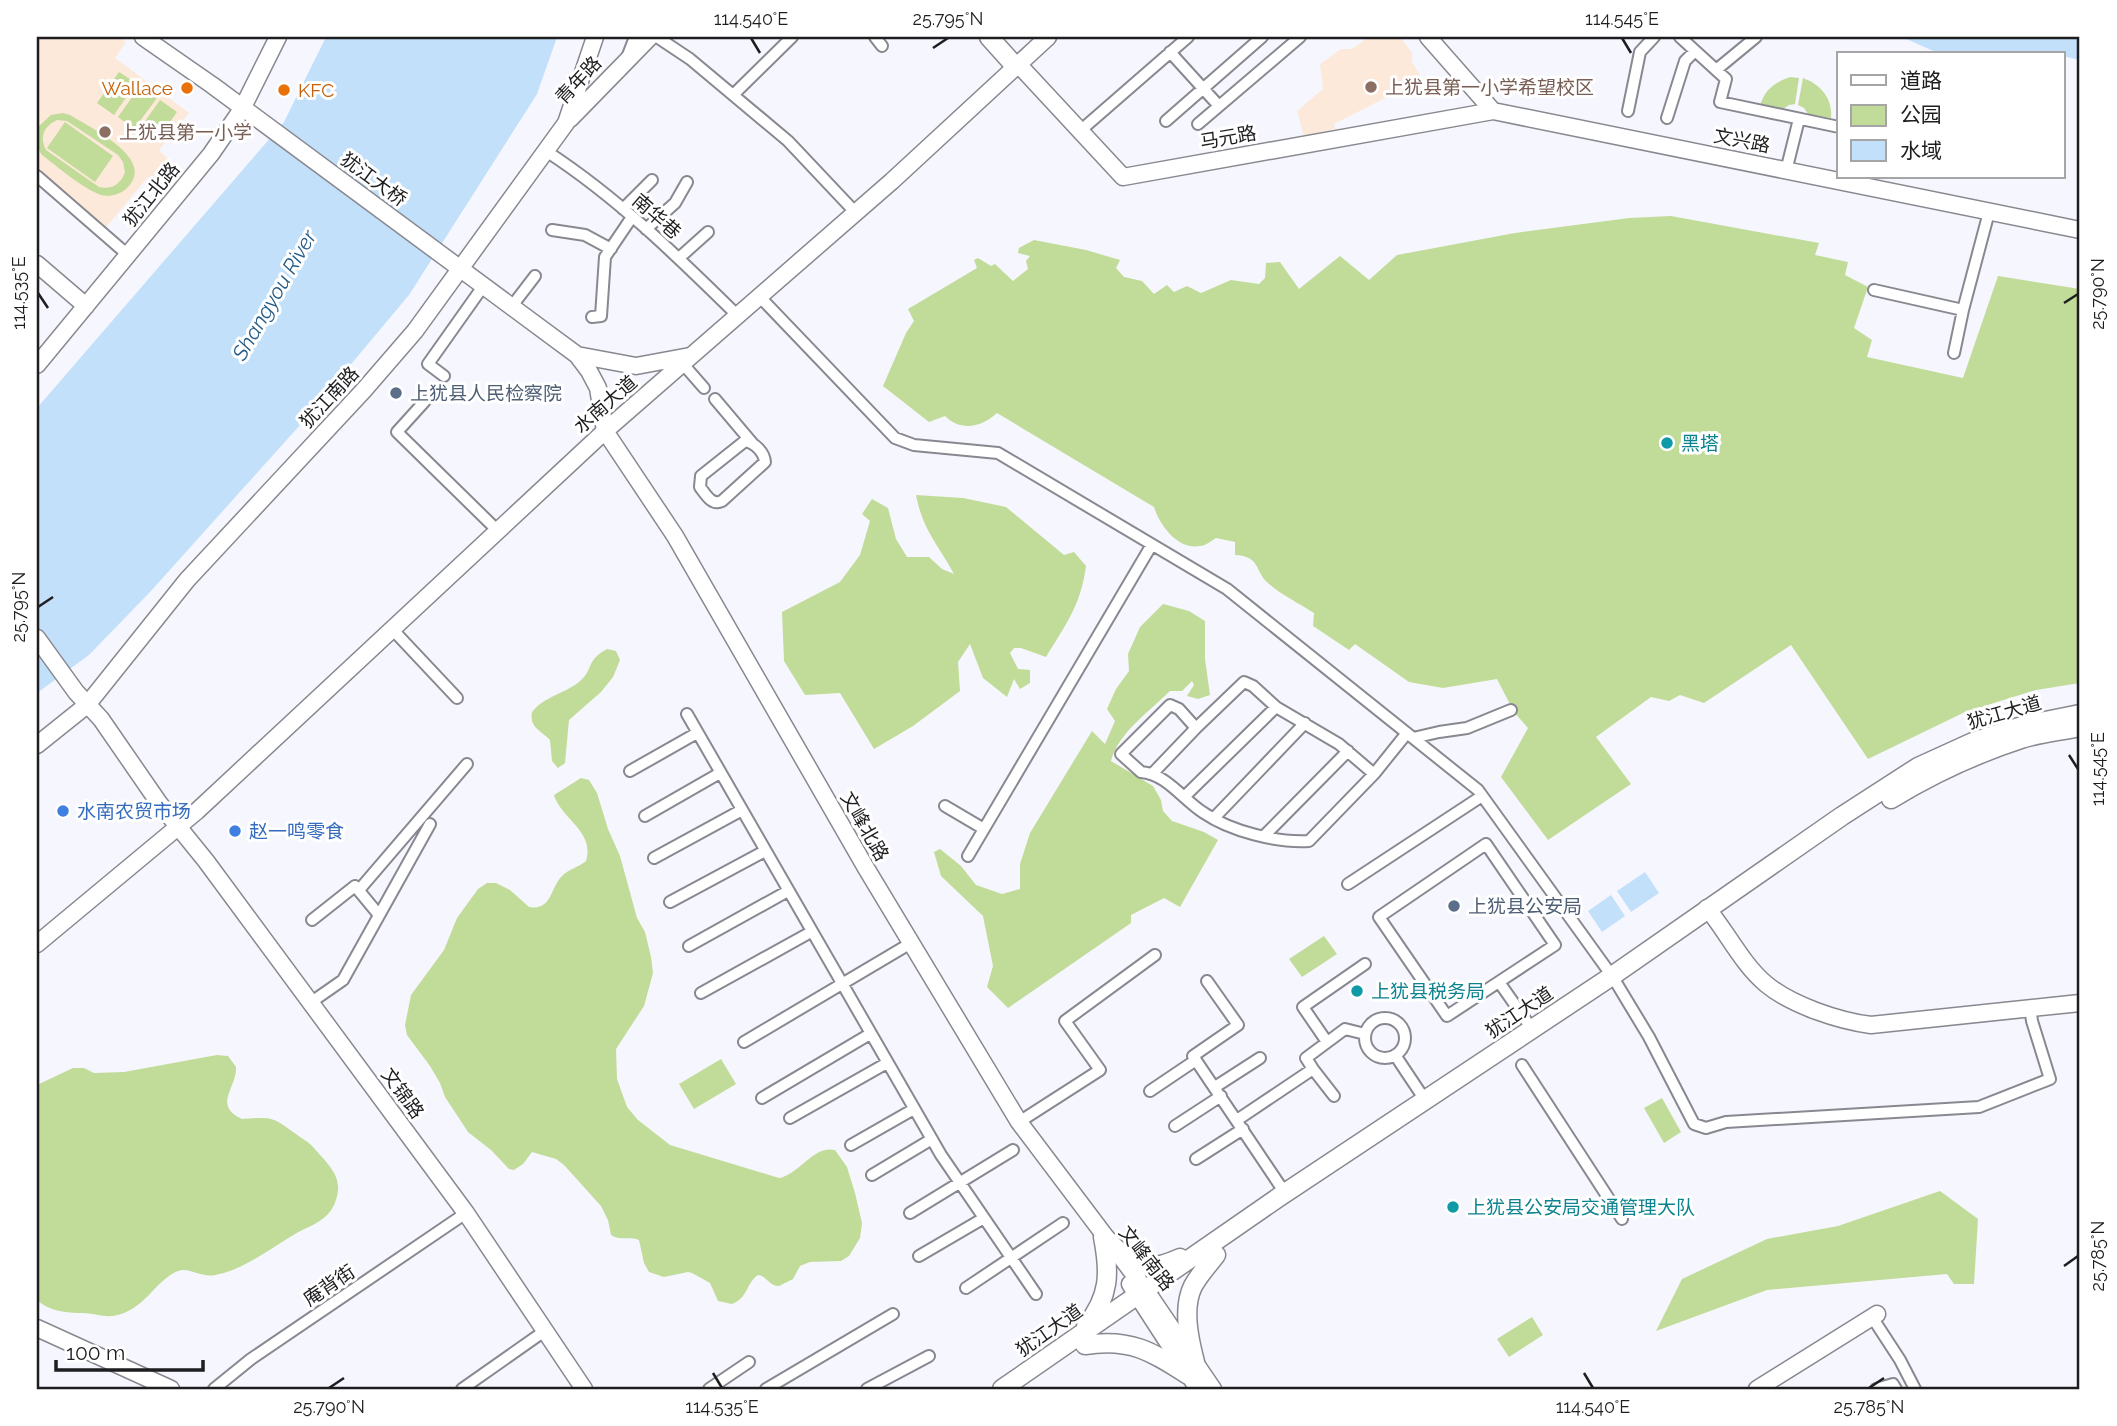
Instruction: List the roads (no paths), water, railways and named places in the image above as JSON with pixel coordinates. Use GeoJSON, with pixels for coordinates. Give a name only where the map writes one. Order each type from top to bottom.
{"type":"FeatureCollection","features":[{"type":"Feature","properties":{"kind":"main road"},"geometry":{"type":"LineString","coordinates":[[989,37],[1018,63]]}},
{"type":"Feature","properties":{"kind":"main road"},"geometry":{"type":"LineString","coordinates":[[1002,37],[1018,63]]}},
{"type":"Feature","properties":{"kind":"main road","name":"犹江大道"},"geometry":{"type":"LineString","coordinates":[[1019,1389],[1082,1340],[1144,1297],[1614,980],[1842,816],[1919,767],[1973,742],[2025,725],[2080,714]]}},
{"type":"Feature","properties":{"kind":"main road","name":"犹江大道"},"geometry":{"type":"LineString","coordinates":[[1710,911],[1925,778],[2023,739],[2080,727]]}},
{"type":"Feature","properties":{"kind":"main road","name":"犹江大道"},"geometry":{"type":"LineString","coordinates":[[1214,1249],[1285,1193],[1532,1029],[1614,980]]}},
{"type":"Feature","properties":{"kind":"main road"},"geometry":{"type":"LineString","coordinates":[[1103,1236],[1131,1263],[1143,1267],[1214,1249]]}},
{"type":"Feature","properties":{"kind":"main road"},"geometry":{"type":"LineString","coordinates":[[1103,1236],[1109,1266],[1107,1280],[1099,1310],[1082,1340],[1107,1341],[1147,1349],[1194,1375]]}},
{"type":"Feature","properties":{"kind":"main road"},"geometry":{"type":"LineString","coordinates":[[1194,1375],[1188,1302],[1193,1287],[1214,1249]]}},
{"type":"Feature","properties":{"kind":"main road","name":"犹江大道"},"geometry":{"type":"LineString","coordinates":[[1002,1389],[1082,1340]]}},
{"type":"Feature","properties":{"kind":"street","name":"犹江大桥"},"geometry":{"type":"LineString","coordinates":[[143,37],[578,355]]}},
{"type":"Feature","properties":{"kind":"street","name":"犹江北路"},"geometry":{"type":"LineString","coordinates":[[37,365],[211,154],[242,109],[278,37]]}},
{"type":"Feature","properties":{"kind":"street","name":"犹江南路"},"geometry":{"type":"LineString","coordinates":[[37,745],[415,331],[566,123],[595,37]]}},
{"type":"Feature","properties":{"kind":"street"},"geometry":{"type":"LineString","coordinates":[[628,58],[635,37]]}},
{"type":"Feature","properties":{"kind":"street","name":"青年路"},"geometry":{"type":"LineString","coordinates":[[566,123],[650,37]]}},
{"type":"Feature","properties":{"kind":"street"},"geometry":{"type":"LineString","coordinates":[[657,37],[690,60],[789,141],[855,212]]}},
{"type":"Feature","properties":{"kind":"street"},"geometry":{"type":"LineString","coordinates":[[733,95],[792,37]]}},
{"type":"Feature","properties":{"kind":"street","name":"水南大道"},"geometry":{"type":"LineString","coordinates":[[37,944],[197,811],[605,431],[892,181],[1048,37]]}},
{"type":"Feature","properties":{"kind":"street"},"geometry":{"type":"LineString","coordinates":[[1080,131],[1188,37]]}},
{"type":"Feature","properties":{"kind":"street"},"geometry":{"type":"LineString","coordinates":[[1167,121],[1262,37]]}},
{"type":"Feature","properties":{"kind":"street"},"geometry":{"type":"LineString","coordinates":[[1198,124],[1300,37]]}},
{"type":"Feature","properties":{"kind":"street"},"geometry":{"type":"LineString","coordinates":[[1428,37],[1493,111]]}},
{"type":"Feature","properties":{"kind":"street"},"geometry":{"type":"LineString","coordinates":[[1628,111],[1640,52],[1654,37]]}},
{"type":"Feature","properties":{"kind":"street"},"geometry":{"type":"LineString","coordinates":[[1716,70],[1756,37]]}},
{"type":"Feature","properties":{"kind":"street"},"geometry":{"type":"LineString","coordinates":[[1686,39],[1695,51],[1726,79],[1720,102],[1837,127]]}},
{"type":"Feature","properties":{"kind":"street"},"geometry":{"type":"LineString","coordinates":[[1667,118],[1685,61],[1695,51]]}},
{"type":"Feature","properties":{"kind":"street"},"geometry":{"type":"LineString","coordinates":[[1170,52],[1219,106]]}},
{"type":"Feature","properties":{"kind":"street","name":"马元路"},"geometry":{"type":"LineString","coordinates":[[1018,63],[1123,177],[1493,111]]}},
{"type":"Feature","properties":{"kind":"street","name":"文兴路"},"geometry":{"type":"LineString","coordinates":[[1493,111],[2080,230]]}},
{"type":"Feature","properties":{"kind":"street"},"geometry":{"type":"LineString","coordinates":[[1786,170],[1799,119]]}},
{"type":"Feature","properties":{"kind":"street","name":"南华巷"},"geometry":{"type":"LineString","coordinates":[[546,151],[570,167],[646,229],[738,316]]}},
{"type":"Feature","properties":{"kind":"street"},"geometry":{"type":"LineString","coordinates":[[37,176],[128,255]]}},
{"type":"Feature","properties":{"kind":"street"},"geometry":{"type":"LineString","coordinates":[[592,317],[601,316],[605,257],[627,213],[652,180]]}},
{"type":"Feature","properties":{"kind":"street"},"geometry":{"type":"LineString","coordinates":[[646,229],[675,203],[687,182]]}},
{"type":"Feature","properties":{"kind":"street"},"geometry":{"type":"LineString","coordinates":[[1954,354],[1989,212]]}},
{"type":"Feature","properties":{"kind":"street"},"geometry":{"type":"LineString","coordinates":[[552,230],[585,235],[611,249]]}},
{"type":"Feature","properties":{"kind":"street"},"geometry":{"type":"LineString","coordinates":[[679,258],[708,232]]}},
{"type":"Feature","properties":{"kind":"street"},"geometry":{"type":"LineString","coordinates":[[37,266],[86,306]]}},
{"type":"Feature","properties":{"kind":"street"},"geometry":{"type":"LineString","coordinates":[[512,306],[535,275]]}},
{"type":"Feature","properties":{"kind":"street"},"geometry":{"type":"LineString","coordinates":[[444,376],[428,364],[484,285]]}},
{"type":"Feature","properties":{"kind":"street"},"geometry":{"type":"LineString","coordinates":[[1874,289],[1963,310]]}},
{"type":"Feature","properties":{"kind":"street"},"geometry":{"type":"LineString","coordinates":[[759,296],[895,438],[914,445],[998,453],[1227,589],[1482,796],[1614,980],[1649,1037],[1694,1124],[1706,1128],[1726,1122],[1979,1107],[2050,1079],[2032,1021],[2031,1007]]}},
{"type":"Feature","properties":{"kind":"street"},"geometry":{"type":"LineString","coordinates":[[578,355],[636,366],[687,360],[704,388]]}},
{"type":"Feature","properties":{"kind":"street"},"geometry":{"type":"LineString","coordinates":[[578,355],[597,388],[605,431]]}},
{"type":"Feature","properties":{"kind":"street"},"geometry":{"type":"LineString","coordinates":[[715,399],[753,443],[765,458],[763,467],[722,501],[711,501],[700,487],[701,476],[741,443],[753,443]]}},
{"type":"Feature","properties":{"kind":"street"},"geometry":{"type":"LineString","coordinates":[[425,401],[397,432],[497,530]]}},
{"type":"Feature","properties":{"kind":"street","name":"文峰北路"},"geometry":{"type":"LineString","coordinates":[[605,431],[675,536],[773,710],[1019,1122],[1103,1236]]}},
{"type":"Feature","properties":{"kind":"street"},"geometry":{"type":"LineString","coordinates":[[968,856],[1151,545]]}},
{"type":"Feature","properties":{"kind":"street"},"geometry":{"type":"LineString","coordinates":[[393,630],[457,698]]}},
{"type":"Feature","properties":{"kind":"street","name":"文锦路"},"geometry":{"type":"LineString","coordinates":[[37,638],[81,698],[101,719],[178,827],[466,1213],[584,1389]]}},
{"type":"Feature","properties":{"kind":"street"},"geometry":{"type":"LineString","coordinates":[[1153,773],[1244,682],[1254,685],[1276,707],[1348,751],[1374,774]]}},
{"type":"Feature","properties":{"kind":"street"},"geometry":{"type":"LineString","coordinates":[[1196,728],[1179,709],[1170,705],[1121,754],[1141,772],[1153,773],[1204,814],[1244,831],[1293,842],[1309,841],[1410,735],[1466,729],[1511,710]]}},
{"type":"Feature","properties":{"kind":"street"},"geometry":{"type":"LineString","coordinates":[[1184,797],[1276,707]]}},
{"type":"Feature","properties":{"kind":"street"},"geometry":{"type":"LineString","coordinates":[[687,714],[914,1109],[1035,1294]]}},
{"type":"Feature","properties":{"kind":"street"},"geometry":{"type":"LineString","coordinates":[[1214,818],[1305,723]]}},
{"type":"Feature","properties":{"kind":"street"},"geometry":{"type":"LineString","coordinates":[[630,771],[698,733]]}},
{"type":"Feature","properties":{"kind":"street"},"geometry":{"type":"LineString","coordinates":[[1264,836],[1348,751]]}},
{"type":"Feature","properties":{"kind":"street"},"geometry":{"type":"LineString","coordinates":[[359,890],[467,764]]}},
{"type":"Feature","properties":{"kind":"street"},"geometry":{"type":"LineString","coordinates":[[645,816],[720,773]]}},
{"type":"Feature","properties":{"kind":"street"},"geometry":{"type":"LineString","coordinates":[[1348,884],[1482,796]]}},
{"type":"Feature","properties":{"kind":"street"},"geometry":{"type":"LineString","coordinates":[[946,806],[984,829]]}},
{"type":"Feature","properties":{"kind":"street"},"geometry":{"type":"LineString","coordinates":[[654,858],[742,810]]}},
{"type":"Feature","properties":{"kind":"street"},"geometry":{"type":"LineString","coordinates":[[310,1003],[343,980],[430,824]]}},
{"type":"Feature","properties":{"kind":"street"},"geometry":{"type":"LineString","coordinates":[[1486,844],[1555,945],[1499,982],[1447,1016],[1379,917],[1486,844]]}},
{"type":"Feature","properties":{"kind":"street"},"geometry":{"type":"LineString","coordinates":[[670,902],[765,851]]}},
{"type":"Feature","properties":{"kind":"street"},"geometry":{"type":"LineString","coordinates":[[312,920],[355,886],[379,915]]}},
{"type":"Feature","properties":{"kind":"street"},"geometry":{"type":"LineString","coordinates":[[689,946],[788,891]]}},
{"type":"Feature","properties":{"kind":"street"},"geometry":{"type":"LineString","coordinates":[[1710,911],[1765,984],[1784,996],[1852,1023],[1871,1025],[2080,1003]]}},
{"type":"Feature","properties":{"kind":"street"},"geometry":{"type":"LineString","coordinates":[[701,993],[811,932]]}},
{"type":"Feature","properties":{"kind":"street"},"geometry":{"type":"LineString","coordinates":[[744,1042],[911,943]]}},
{"type":"Feature","properties":{"kind":"street"},"geometry":{"type":"LineString","coordinates":[[1019,1122],[1100,1070],[1065,1021],[1155,956]]}},
{"type":"Feature","properties":{"kind":"street"},"geometry":{"type":"LineString","coordinates":[[1327,1042],[1303,1007],[1365,964]]}},
{"type":"Feature","properties":{"kind":"street"},"geometry":{"type":"LineString","coordinates":[[1207,981],[1238,1025],[1194,1056],[1285,1193]]}},
{"type":"Feature","properties":{"kind":"street"},"geometry":{"type":"LineString","coordinates":[[1499,982],[1532,1029]]}},
{"type":"Feature","properties":{"kind":"street"},"geometry":{"type":"LineString","coordinates":[[1387,1018],[1399,1023],[1405,1033],[1405,1042],[1395,1055],[1386,1058],[1376,1056],[1366,1045],[1365,1034],[1370,1024],[1387,1018]]}},
{"type":"Feature","properties":{"kind":"street"},"geometry":{"type":"LineString","coordinates":[[1334,1096],[1306,1058],[1345,1029],[1365,1034]]}},
{"type":"Feature","properties":{"kind":"street"},"geometry":{"type":"LineString","coordinates":[[762,1098],[870,1034]]}},
{"type":"Feature","properties":{"kind":"street"},"geometry":{"type":"LineString","coordinates":[[1395,1055],[1425,1100]]}},
{"type":"Feature","properties":{"kind":"street"},"geometry":{"type":"LineString","coordinates":[[1175,1126],[1260,1058]]}},
{"type":"Feature","properties":{"kind":"street"},"geometry":{"type":"LineString","coordinates":[[1150,1091],[1196,1060]]}},
{"type":"Feature","properties":{"kind":"street"},"geometry":{"type":"LineString","coordinates":[[790,1118],[887,1063]]}},
{"type":"Feature","properties":{"kind":"street"},"geometry":{"type":"LineString","coordinates":[[1522,1065],[1622,1219]]}},
{"type":"Feature","properties":{"kind":"street"},"geometry":{"type":"LineString","coordinates":[[1196,1159],[1313,1069]]}},
{"type":"Feature","properties":{"kind":"street"},"geometry":{"type":"LineString","coordinates":[[851,1144],[914,1109]]}},
{"type":"Feature","properties":{"kind":"street"},"geometry":{"type":"LineString","coordinates":[[872,1175],[932,1139]]}},
{"type":"Feature","properties":{"kind":"street"},"geometry":{"type":"LineString","coordinates":[[910,1213],[1013,1150]]}},
{"type":"Feature","properties":{"kind":"street","name":"庵背街"},"geometry":{"type":"LineString","coordinates":[[214,1389],[251,1359],[466,1213]]}},
{"type":"Feature","properties":{"kind":"street"},"geometry":{"type":"LineString","coordinates":[[919,1256],[984,1218]]}},
{"type":"Feature","properties":{"kind":"street"},"geometry":{"type":"LineString","coordinates":[[965,1288],[1063,1223]]}},
{"type":"Feature","properties":{"kind":"street","name":"文峰南路"},"geometry":{"type":"LineString","coordinates":[[1103,1236],[1194,1375],[1213,1389]]}},
{"type":"Feature","properties":{"kind":"street"},"geometry":{"type":"LineString","coordinates":[[766,1389],[893,1314]]}},
{"type":"Feature","properties":{"kind":"street"},"geometry":{"type":"LineString","coordinates":[[1758,1389],[1875,1316],[1915,1389]]}},
{"type":"Feature","properties":{"kind":"street"},"geometry":{"type":"LineString","coordinates":[[37,1328],[171,1389]]}},
{"type":"Feature","properties":{"kind":"street"},"geometry":{"type":"LineString","coordinates":[[462,1389],[546,1330]]}},
{"type":"Feature","properties":{"kind":"street"},"geometry":{"type":"LineString","coordinates":[[867,1389],[929,1356]]}},
{"type":"Feature","properties":{"kind":"street"},"geometry":{"type":"LineString","coordinates":[[709,1389],[749,1362]]}},
{"type":"Feature","properties":{"kind":"street"},"geometry":{"type":"LineString","coordinates":[[1876,1389],[1893,1384],[1896,1389]]}},
{"type":"Feature","properties":{"kind":"water","name":"Shangyou River"},"geometry":{"type":"Polygon","coordinates":[[[326,37],[557,37],[537,94],[409,295],[300,425],[151,591],[89,655],[37,693],[37,408],[284,122],[326,37]]]}},
{"type":"Feature","properties":{"kind":"water"},"geometry":{"type":"Polygon","coordinates":[[[1902,37],[2080,37],[2080,60],[2064,56],[2064,52],[1936,52],[1902,37]]]}},
{"type":"Feature","properties":{"kind":"water"},"geometry":{"type":"Polygon","coordinates":[[[1645,872],[1659,893],[1631,912],[1617,891],[1645,872]]]}},
{"type":"Feature","properties":{"kind":"water"},"geometry":{"type":"Polygon","coordinates":[[[1611,895],[1625,916],[1602,932],[1588,911],[1611,895]]]}},
{"type":"Feature","properties":{"kind":"place","name":"上犹县第一小学希望校区"},"geometry":{"type":"Point","coordinates":[1371,87]}},
{"type":"Feature","properties":{"kind":"place","name":"Wallace"},"geometry":{"type":"Point","coordinates":[187,88]}},
{"type":"Feature","properties":{"kind":"place","name":"KFC"},"geometry":{"type":"Point","coordinates":[284,90]}},
{"type":"Feature","properties":{"kind":"place","name":"上犹县第一小学"},"geometry":{"type":"Point","coordinates":[105,132]}},
{"type":"Feature","properties":{"kind":"place","name":"上犹县人民检察院"},"geometry":{"type":"Point","coordinates":[396,393]}},
{"type":"Feature","properties":{"kind":"place","name":"黑塔"},"geometry":{"type":"Point","coordinates":[1667,443]}},
{"type":"Feature","properties":{"kind":"place","name":"水南农贸市场"},"geometry":{"type":"Point","coordinates":[63,811]}},
{"type":"Feature","properties":{"kind":"place","name":"赵一鸣零食"},"geometry":{"type":"Point","coordinates":[235,831]}},
{"type":"Feature","properties":{"kind":"place","name":"上犹县公安局"},"geometry":{"type":"Point","coordinates":[1454,906]}},
{"type":"Feature","properties":{"kind":"place","name":"上犹县税务局"},"geometry":{"type":"Point","coordinates":[1357,991]}},
{"type":"Feature","properties":{"kind":"place","name":"上犹县公安局交通管理大队"},"geometry":{"type":"Point","coordinates":[1453,1207]}}]}
